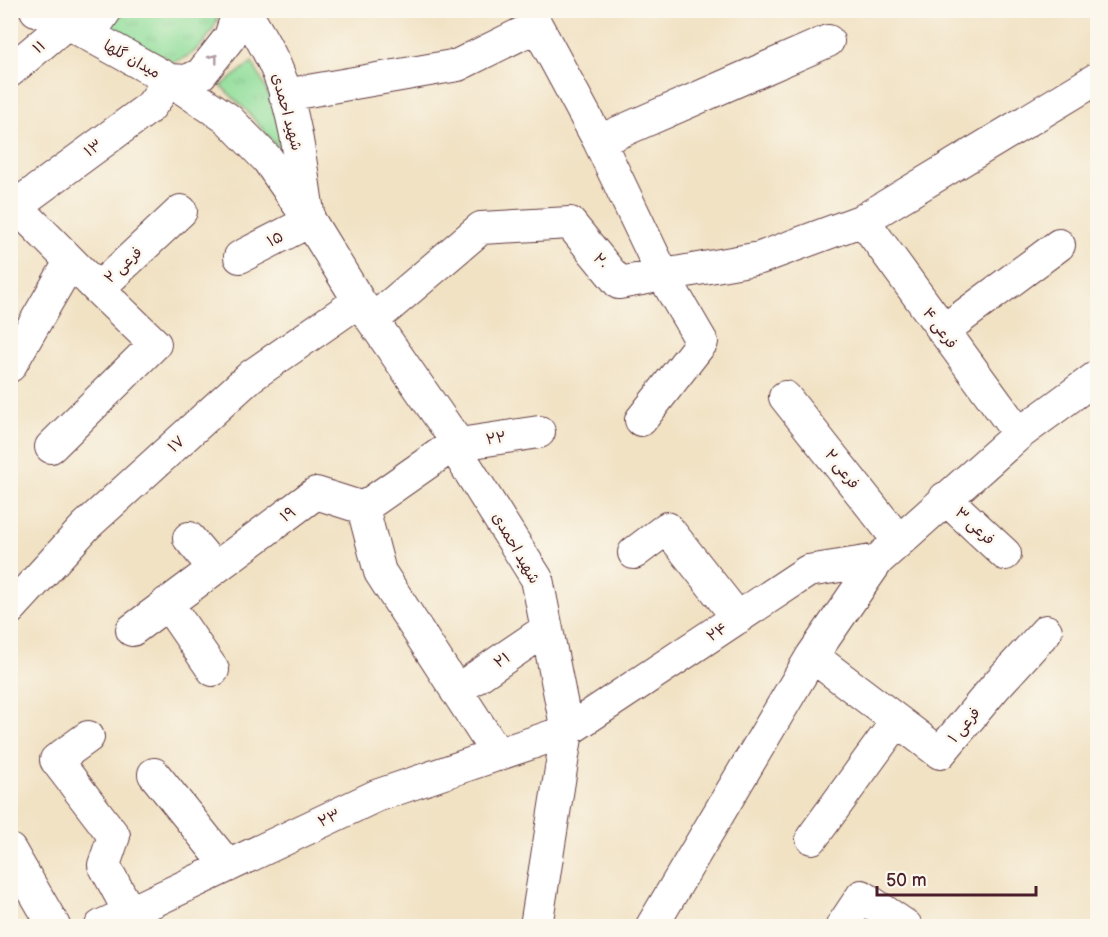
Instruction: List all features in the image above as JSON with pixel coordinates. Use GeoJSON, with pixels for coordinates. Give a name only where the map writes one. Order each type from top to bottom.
{"type":"FeatureCollection","features":[{"type":"Feature","properties":{"kind":"street"},"geometry":{"type":"LineString","coordinates":[[36,10],[87,23]]}},
{"type":"Feature","properties":{"kind":"street","name":"میدان گلها"},"geometry":{"type":"LineString","coordinates":[[87,23],[170,80],[187,81],[201,74],[230,37],[236,10]]}},
{"type":"Feature","properties":{"kind":"street","name":"شهید احمدی"},"geometry":{"type":"LineString","coordinates":[[244,10],[262,38],[282,81],[296,138],[310,221]]}},
{"type":"Feature","properties":{"kind":"street","name":"۱۱"},"geometry":{"type":"LineString","coordinates":[[10,71],[87,23]]}},
{"type":"Feature","properties":{"kind":"street"},"geometry":{"type":"LineString","coordinates":[[285,95],[458,65],[537,26],[599,141],[663,275],[702,342],[641,420]]}},
{"type":"Feature","properties":{"kind":"street"},"geometry":{"type":"LineString","coordinates":[[599,141],[828,41]]}},
{"type":"Feature","properties":{"kind":"street","name":"۲۰"},"geometry":{"type":"LineString","coordinates":[[366,310],[481,228],[570,223],[619,283],[760,258],[863,220],[1098,78]]}},
{"type":"Feature","properties":{"kind":"street","name":"۱۳"},"geometry":{"type":"LineString","coordinates":[[13,208],[150,107],[170,80]]}},
{"type":"Feature","properties":{"kind":"street","name":"شهید احمدی"},"geometry":{"type":"LineString","coordinates":[[170,80],[228,119],[268,160],[366,310],[457,442],[453,445],[537,579],[567,731],[536,927]]}},
{"type":"Feature","properties":{"kind":"street","name":"فرعی ۲"},"geometry":{"type":"LineString","coordinates":[[13,208],[98,289],[181,211]]}},
{"type":"Feature","properties":{"kind":"street","name":"فرعی ۴"},"geometry":{"type":"LineString","coordinates":[[863,220],[1019,434]]}},
{"type":"Feature","properties":{"kind":"street","name":"۱۵"},"geometry":{"type":"LineString","coordinates":[[240,257],[310,221]]}},
{"type":"Feature","properties":{"kind":"street"},"geometry":{"type":"LineString","coordinates":[[943,331],[1059,245]]}},
{"type":"Feature","properties":{"kind":"street"},"geometry":{"type":"LineString","coordinates":[[10,366],[70,262]]}},
{"type":"Feature","properties":{"kind":"street"},"geometry":{"type":"LineString","coordinates":[[51,447],[155,344],[98,289]]}},
{"type":"Feature","properties":{"kind":"street","name":"۱۷"},"geometry":{"type":"LineString","coordinates":[[10,609],[86,526],[251,376],[366,310]]}},
{"type":"Feature","properties":{"kind":"street"},"geometry":{"type":"LineString","coordinates":[[652,927],[812,657],[888,551],[1019,434],[1098,376]]}},
{"type":"Feature","properties":{"kind":"street","name":"فرعی ۲"},"geometry":{"type":"LineString","coordinates":[[785,397],[888,551]]}},
{"type":"Feature","properties":{"kind":"street","name":"۲۲"},"geometry":{"type":"LineString","coordinates":[[453,445],[539,432]]}},
{"type":"Feature","properties":{"kind":"street"},"geometry":{"type":"LineString","coordinates":[[453,445],[363,508],[380,572],[498,755]]}},
{"type":"Feature","properties":{"kind":"street","name":"۱۹"},"geometry":{"type":"LineString","coordinates":[[132,630],[316,493],[363,508]]}},
{"type":"Feature","properties":{"kind":"street","name":"فرعی ۳"},"geometry":{"type":"LineString","coordinates":[[945,498],[1005,554]]}},
{"type":"Feature","properties":{"kind":"street"},"geometry":{"type":"LineString","coordinates":[[634,553],[667,528],[738,618]]}},
{"type":"Feature","properties":{"kind":"street"},"geometry":{"type":"LineString","coordinates":[[189,538],[214,568]]}},
{"type":"Feature","properties":{"kind":"street","name":"۲۴"},"geometry":{"type":"LineString","coordinates":[[567,731],[808,571],[888,551]]}},
{"type":"Feature","properties":{"kind":"street"},"geometry":{"type":"LineString","coordinates":[[167,603],[213,670]]}},
{"type":"Feature","properties":{"kind":"street","name":"۲۱"},"geometry":{"type":"LineString","coordinates":[[456,691],[547,630]]}},
{"type":"Feature","properties":{"kind":"street","name":"فرعی ۱"},"geometry":{"type":"LineString","coordinates":[[812,657],[940,753],[1046,631]]}},
{"type":"Feature","properties":{"kind":"street"},"geometry":{"type":"LineString","coordinates":[[812,838],[897,721]]}},
{"type":"Feature","properties":{"kind":"street","name":"۲۳"},"geometry":{"type":"LineString","coordinates":[[101,927],[376,796],[567,731]]}},
{"type":"Feature","properties":{"kind":"street"},"geometry":{"type":"LineString","coordinates":[[88,737],[56,760],[114,836],[104,865],[130,913]]}},
{"type":"Feature","properties":{"kind":"street"},"geometry":{"type":"LineString","coordinates":[[154,774],[228,866]]}},
{"type":"Feature","properties":{"kind":"street"},"geometry":{"type":"LineString","coordinates":[[10,850],[54,927]]}},
{"type":"Feature","properties":{"kind":"street"},"geometry":{"type":"LineString","coordinates":[[842,927],[862,896],[906,927]]}},
{"type":"Feature","properties":{"kind":"green space"},"geometry":{"type":"Polygon","coordinates":[[[119,11],[218,11],[218,17],[209,35],[196,50],[187,57],[173,62],[115,30],[111,24],[119,11]]]}},
{"type":"Feature","properties":{"kind":"green space"},"geometry":{"type":"Polygon","coordinates":[[[252,62],[273,107],[284,155],[246,110],[221,86],[252,62]]]}}]}
